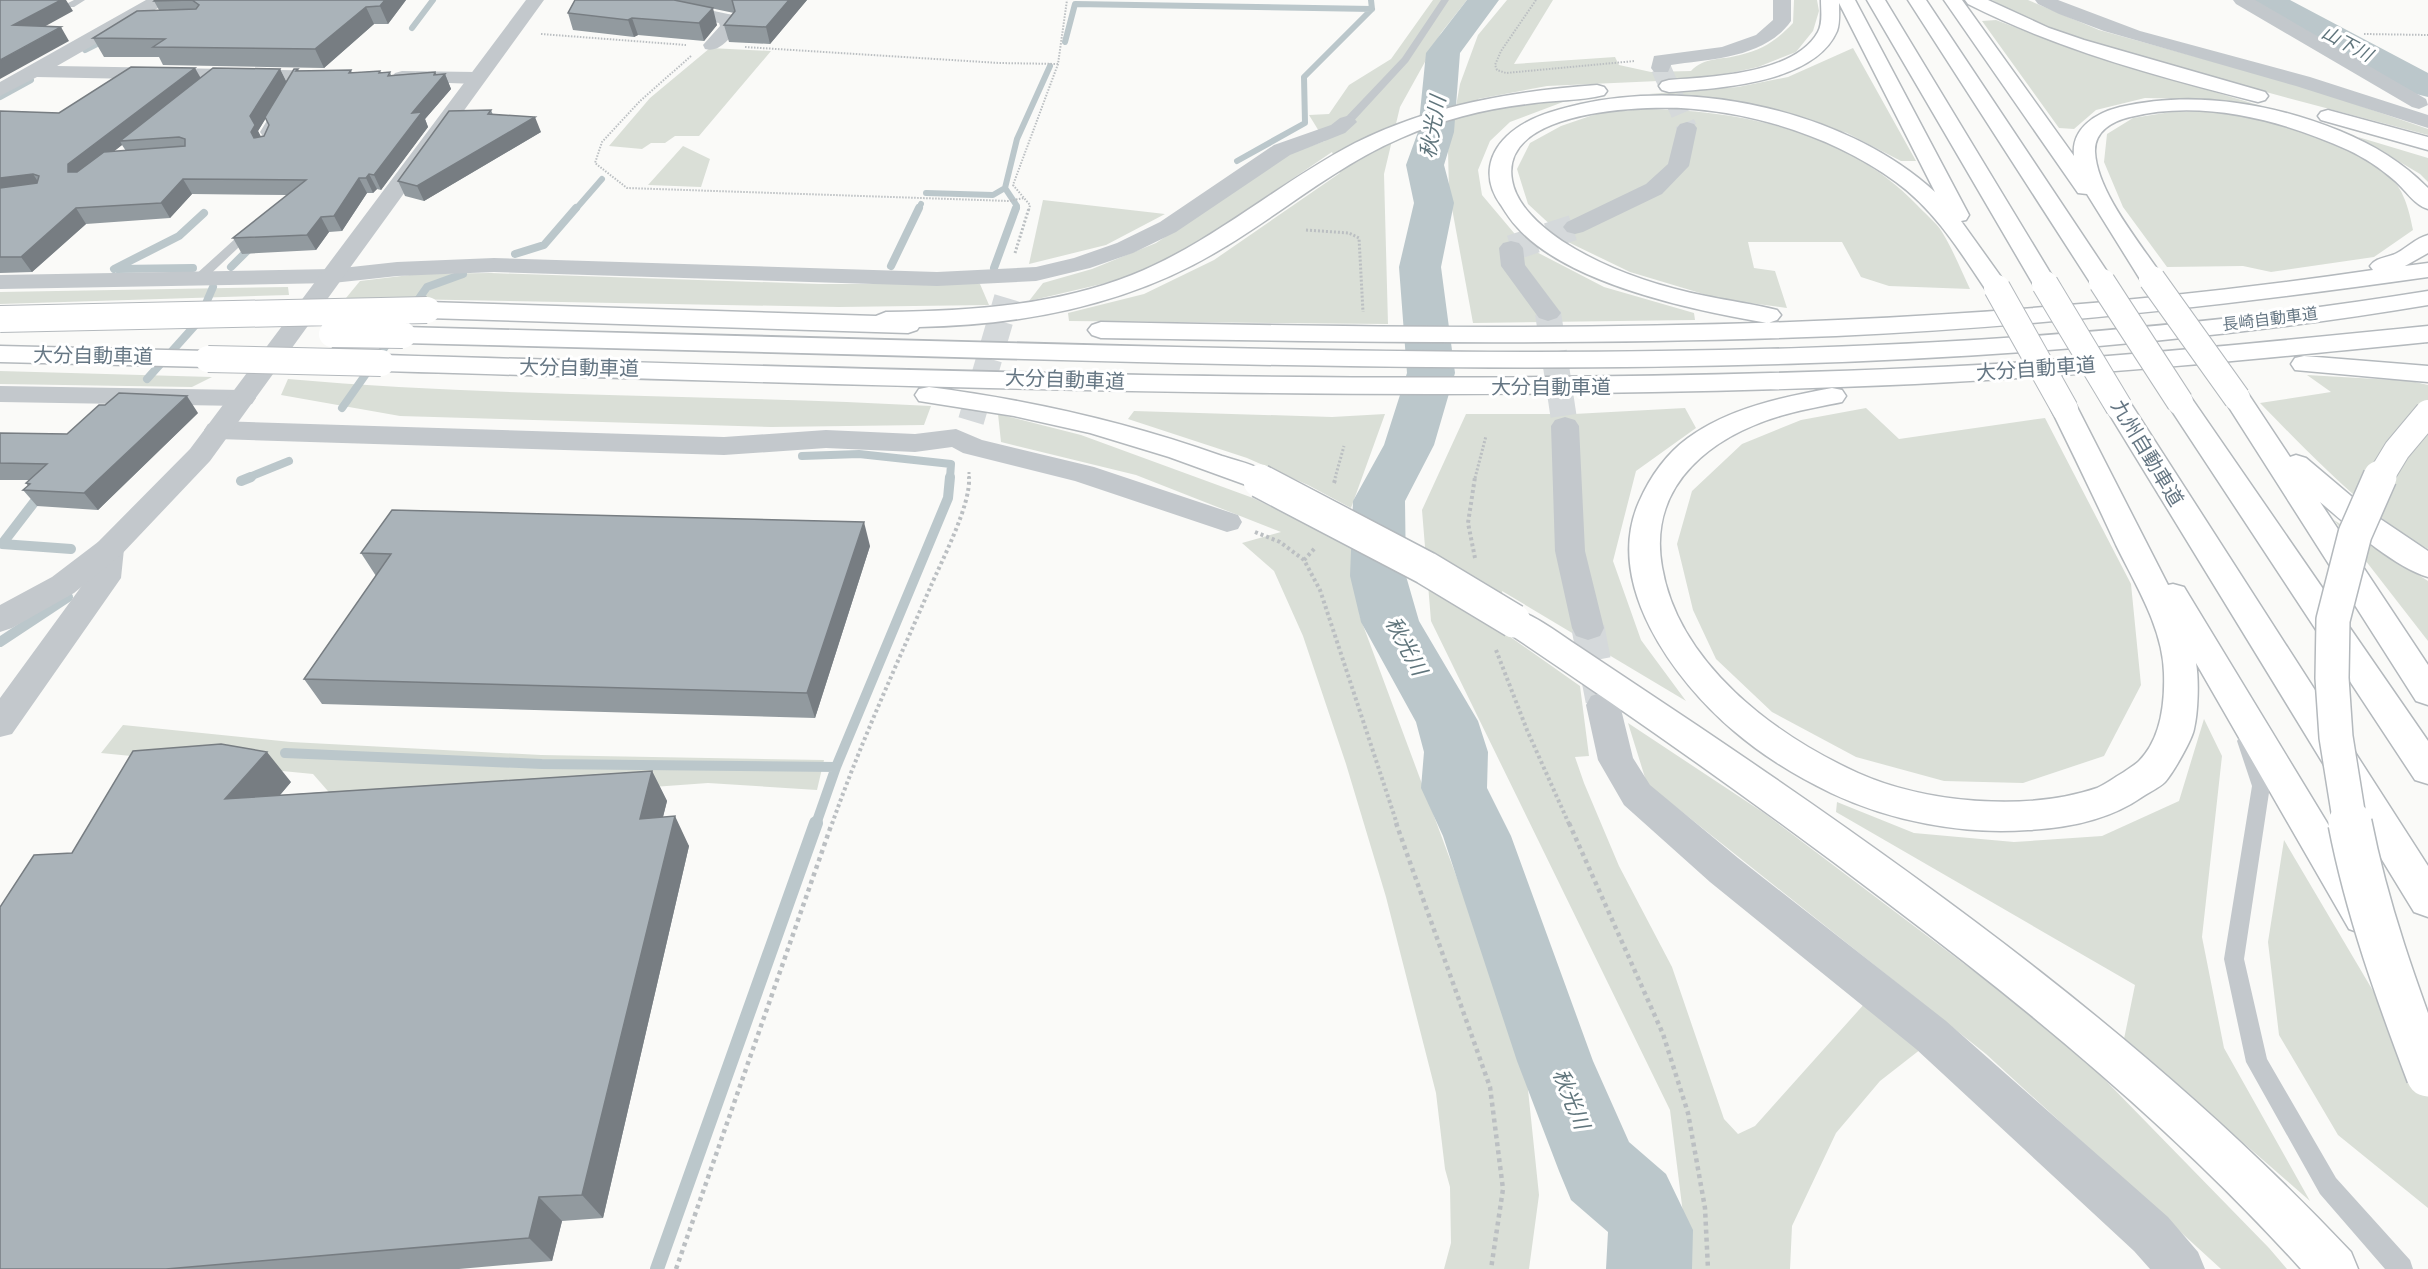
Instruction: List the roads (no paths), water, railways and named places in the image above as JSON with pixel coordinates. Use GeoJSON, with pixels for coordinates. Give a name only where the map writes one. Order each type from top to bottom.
{"type":"FeatureCollection","features":[{"type":"Feature","properties":{"kind":"highway"},"geometry":{"type":"LineString","coordinates":[[746,320],[939,319],[1017,312],[1087,298],[1146,278],[1199,253],[1331,166],[1400,130],[1446,113],[1489,102],[1550,94],[1714,82],[1762,74],[1797,60],[1820,42],[1828,26],[1830,0]]}},
{"type":"Feature","properties":{"kind":"highway"},"geometry":{"type":"LineString","coordinates":[[1846,0],[1997,288],[2065,409],[2428,1026]]}},
{"type":"Feature","properties":{"kind":"highway","name":"九州自動車道"},"geometry":{"type":"LineString","coordinates":[[1876,0],[2044,284],[2428,900]]}},
{"type":"Feature","properties":{"kind":"highway"},"geometry":{"type":"LineString","coordinates":[[1917,0],[2103,293],[2180,402],[2428,770]]}},
{"type":"Feature","properties":{"kind":"highway"},"geometry":{"type":"LineString","coordinates":[[1953,0],[2237,398],[2428,692]]}},
{"type":"Feature","properties":{"kind":"highway"},"geometry":{"type":"LineString","coordinates":[[1974,0],[2024,25],[2105,53],[2428,144]]}},
{"type":"Feature","properties":{"kind":"highway"},"geometry":{"type":"LineString","coordinates":[[1997,288],[1948,219],[1924,193],[1904,177],[1850,145],[1773,118],[1740,110],[1686,103],[1626,103],[1589,107],[1554,117],[1522,134],[1503,155],[1500,167],[1502,186],[1511,205],[1536,232],[1556,246],[1634,285],[1702,304],[1780,317],[1859,320],[2103,293],[2283,284],[2357,272],[2405,258],[2428,242]]}},
{"type":"Feature","properties":{"kind":"highway"},"geometry":{"type":"LineString","coordinates":[[2152,279],[2101,198],[2085,165],[2084,152],[2090,131],[2109,116],[2124,111],[2161,105],[2199,106],[2286,120],[2359,147],[2401,174],[2428,202]]}},
{"type":"Feature","properties":{"kind":"highway"},"geometry":{"type":"LineString","coordinates":[[0,319],[427,310],[746,320],[1340,347],[1498,335],[1746,331],[1936,322],[2108,309],[2428,270]]}},
{"type":"Feature","properties":{"kind":"highway"},"geometry":{"type":"LineString","coordinates":[[1936,322],[2103,293],[2295,288]]}},
{"type":"Feature","properties":{"kind":"highway","name":"長崎自動車道"},"geometry":{"type":"LineString","coordinates":[[2112,336],[2306,315],[2428,298]]}},
{"type":"Feature","properties":{"kind":"highway","name":"大分自動車道"},"geometry":{"type":"LineString","coordinates":[[0,329],[1340,347],[1504,361],[1679,359],[1886,351],[2112,336]]}},
{"type":"Feature","properties":{"kind":"highway","name":"長崎自動車道"},"geometry":{"type":"LineString","coordinates":[[2129,362],[2428,334]]}},
{"type":"Feature","properties":{"kind":"highway"},"geometry":{"type":"LineString","coordinates":[[2291,348],[2428,339]]}},
{"type":"Feature","properties":{"kind":"highway","name":"大分自動車道"},"geometry":{"type":"LineString","coordinates":[[0,354],[208,359],[379,367],[1071,380],[1179,389],[1502,393],[1999,372],[2129,362]]}},
{"type":"Feature","properties":{"kind":"highway"},"geometry":{"type":"LineString","coordinates":[[1502,393],[1709,395],[1883,388],[2249,365],[2349,366],[2428,374]]}},
{"type":"Feature","properties":{"kind":"highway"},"geometry":{"type":"LineString","coordinates":[[379,367],[836,388],[958,399],[1022,408],[1114,429],[1203,457],[1260,480],[1426,568],[1504,633],[1708,750],[1961,934],[2046,1000],[2214,1147],[2299,1230],[2334,1269]]}},
{"type":"Feature","properties":{"kind":"highway"},"geometry":{"type":"LineString","coordinates":[[1999,372],[1883,388],[1773,409],[1710,436],[1688,451],[1668,471],[1654,494],[1646,520],[1643,549],[1648,581],[1659,613],[1678,648],[1703,680],[1733,710],[1776,744],[1804,762],[1850,785],[1901,803],[1952,813],[2007,817],[2059,815],[2097,805],[2131,790],[2157,767],[2173,740],[2182,706],[2181,672],[2170,627],[2151,583],[2065,409]]}},
{"type":"Feature","properties":{"kind":"highway"},"geometry":{"type":"LineString","coordinates":[[2237,398],[2281,449],[2321,489],[2391,543],[2428,566]]}},
{"type":"Feature","properties":{"kind":"highway"},"geometry":{"type":"LineString","coordinates":[[2428,413],[2410,430],[2378,478],[2351,539],[2333,618],[2334,735],[2356,856],[2397,996],[2428,1075]]}},
{"type":"Feature","properties":{"kind":"street"},"geometry":{"type":"LineString","coordinates":[[3,86],[34,71],[159,0]]}},
{"type":"Feature","properties":{"kind":"street"},"geometry":{"type":"LineString","coordinates":[[0,620],[63,585],[109,549],[200,455],[535,0]]}},
{"type":"Feature","properties":{"kind":"street"},"geometry":{"type":"LineString","coordinates":[[636,0],[728,19],[729,27],[707,46]]}},
{"type":"Feature","properties":{"kind":"street"},"geometry":{"type":"LineString","coordinates":[[1661,64],[1725,52],[1763,39],[1782,21],[1782,0]]}},
{"type":"Feature","properties":{"kind":"street"},"geometry":{"type":"LineString","coordinates":[[2044,0],[2071,13],[2123,31],[2295,78],[2428,122]]}},
{"type":"Feature","properties":{"kind":"street"},"geometry":{"type":"LineString","coordinates":[[2242,0],[2428,108]]}},
{"type":"Feature","properties":{"kind":"street"},"geometry":{"type":"LineString","coordinates":[[34,71],[221,75],[291,87],[357,77]]}},
{"type":"Feature","properties":{"kind":"street"},"geometry":{"type":"LineString","coordinates":[[381,77],[476,78]]}},
{"type":"Feature","properties":{"kind":"street"},"geometry":{"type":"LineString","coordinates":[[0,282],[333,276],[398,268],[494,266],[937,279],[1007,287],[1036,274],[1082,263],[1125,249],[1168,227],[1282,150],[1338,129],[1347,122]]}},
{"type":"Feature","properties":{"kind":"street"},"geometry":{"type":"LineString","coordinates":[[1575,227],[1654,189],[1678,166],[1687,128]]}},
{"type":"Feature","properties":{"kind":"street"},"geometry":{"type":"LineString","coordinates":[[1511,248],[1513,266],[1548,313]]}},
{"type":"Feature","properties":{"kind":"street"},"geometry":{"type":"LineString","coordinates":[[0,394],[242,398]]}},
{"type":"Feature","properties":{"kind":"street"},"geometry":{"type":"LineString","coordinates":[[1565,426],[1570,551],[1588,628]]}},
{"type":"Feature","properties":{"kind":"street"},"geometry":{"type":"LineString","coordinates":[[218,430],[724,446],[826,439],[915,443],[967,435],[1227,522]]}},
{"type":"Feature","properties":{"kind":"street"},"geometry":{"type":"LineString","coordinates":[[0,724],[105,578],[109,549]]}},
{"type":"Feature","properties":{"kind":"street"},"geometry":{"type":"LineString","coordinates":[[1603,705],[1616,760],[1637,795],[1724,870],[1931,1035],[2151,1234],[2181,1269]]}},
{"type":"Feature","properties":{"kind":"lane"},"geometry":{"type":"LineString","coordinates":[[71,5],[81,0]]}},
{"type":"Feature","properties":{"kind":"lane"},"geometry":{"type":"LineString","coordinates":[[1347,122],[1405,60],[1445,0]]}},
{"type":"Feature","properties":{"kind":"lane"},"geometry":{"type":"LineString","coordinates":[[117,24],[141,24]]}},
{"type":"Feature","properties":{"kind":"lane"},"geometry":{"type":"LineString","coordinates":[[202,89],[221,75]]}},
{"type":"Feature","properties":{"kind":"lane"},"geometry":{"type":"LineString","coordinates":[[266,148],[270,139],[265,132],[291,87]]}},
{"type":"Feature","properties":{"kind":"lane"},"geometry":{"type":"LineString","coordinates":[[198,279],[254,228]]}},
{"type":"Feature","properties":{"kind":"lane"},"geometry":{"type":"LineString","coordinates":[[2233,698],[2261,786],[2234,958],[2257,1062],[2328,1186],[2401,1269]]}},
{"type":"Feature","properties":{"kind":"waterway"},"geometry":{"type":"LineString","coordinates":[[412,28],[433,0]]}},
{"type":"Feature","properties":{"kind":"waterway"},"geometry":{"type":"LineString","coordinates":[[1371,0],[1372,9]]}},
{"type":"Feature","properties":{"kind":"waterway","name":"秋光川"},"geometry":{"type":"LineString","coordinates":[[1483,0],[1443,53],[1436,132],[1425,165],[1434,203],[1420,267],[1431,373],[1409,445],[1379,501],[1378,576],[1390,622],[1447,721],[1456,752],[1454,788],[1477,836],[1555,1061],[1600,1171],[1637,1203],[1651,1230],[1649,1269]]}},
{"type":"Feature","properties":{"kind":"waterway","name":"山下川"},"geometry":{"type":"LineString","coordinates":[[2266,0],[2428,87]]}},
{"type":"Feature","properties":{"kind":"waterway"},"geometry":{"type":"LineString","coordinates":[[1065,42],[1075,4],[1372,9]]}},
{"type":"Feature","properties":{"kind":"waterway"},"geometry":{"type":"LineString","coordinates":[[1237,161],[1305,123],[1304,77],[1372,9]]}},
{"type":"Feature","properties":{"kind":"waterway"},"geometry":{"type":"LineString","coordinates":[[85,50],[109,38]]}},
{"type":"Feature","properties":{"kind":"waterway"},"geometry":{"type":"LineString","coordinates":[[1005,188],[1017,139],[1050,66]]}},
{"type":"Feature","properties":{"kind":"waterway"},"geometry":{"type":"LineString","coordinates":[[0,97],[31,80]]}},
{"type":"Feature","properties":{"kind":"waterway"},"geometry":{"type":"LineString","coordinates":[[575,210],[602,179]]}},
{"type":"Feature","properties":{"kind":"waterway"},"geometry":{"type":"LineString","coordinates":[[926,193],[993,195],[1005,188]]}},
{"type":"Feature","properties":{"kind":"waterway"},"geometry":{"type":"LineString","coordinates":[[1005,188],[1017,206],[1016,210]]}},
{"type":"Feature","properties":{"kind":"waterway"},"geometry":{"type":"LineString","coordinates":[[919,208],[921,204]]}},
{"type":"Feature","properties":{"kind":"waterway"},"geometry":{"type":"LineString","coordinates":[[515,254],[544,245],[576,208]]}},
{"type":"Feature","properties":{"kind":"waterway"},"geometry":{"type":"LineString","coordinates":[[891,266],[919,208]]}},
{"type":"Feature","properties":{"kind":"waterway"},"geometry":{"type":"LineString","coordinates":[[994,268],[1016,208]]}},
{"type":"Feature","properties":{"kind":"waterway"},"geometry":{"type":"LineString","coordinates":[[114,269],[179,236],[204,213]]}},
{"type":"Feature","properties":{"kind":"waterway"},"geometry":{"type":"LineString","coordinates":[[231,267],[254,244]]}},
{"type":"Feature","properties":{"kind":"waterway"},"geometry":{"type":"LineString","coordinates":[[117,269],[193,268]]}},
{"type":"Feature","properties":{"kind":"waterway"},"geometry":{"type":"LineString","coordinates":[[413,307],[427,287],[463,274]]}},
{"type":"Feature","properties":{"kind":"waterway"},"geometry":{"type":"LineString","coordinates":[[147,379],[198,322],[213,287]]}},
{"type":"Feature","properties":{"kind":"waterway"},"geometry":{"type":"LineString","coordinates":[[342,408],[392,337]]}},
{"type":"Feature","properties":{"kind":"waterway"},"geometry":{"type":"LineString","coordinates":[[802,456],[859,454],[951,464],[950,478]]}},
{"type":"Feature","properties":{"kind":"waterway"},"geometry":{"type":"LineString","coordinates":[[247,478],[289,461]]}},
{"type":"Feature","properties":{"kind":"waterway"},"geometry":{"type":"LineString","coordinates":[[241,481],[251,477]]}},
{"type":"Feature","properties":{"kind":"waterway"},"geometry":{"type":"LineString","coordinates":[[836,767],[948,498],[950,477]]}},
{"type":"Feature","properties":{"kind":"waterway"},"geometry":{"type":"LineString","coordinates":[[42,492],[2,544],[71,549]]}},
{"type":"Feature","properties":{"kind":"waterway"},"geometry":{"type":"LineString","coordinates":[[0,642],[68,597]]}},
{"type":"Feature","properties":{"kind":"waterway"},"geometry":{"type":"LineString","coordinates":[[285,753],[542,764],[836,767]]}},
{"type":"Feature","properties":{"kind":"waterway"},"geometry":{"type":"LineString","coordinates":[[816,824],[836,767]]}},
{"type":"Feature","properties":{"kind":"waterway"},"geometry":{"type":"LineString","coordinates":[[657,1269],[816,823]]}},
{"type":"Feature","properties":{"kind":"tunnel"},"geometry":{"type":"LineString","coordinates":[[1661,68],[1687,128]]}},
{"type":"Feature","properties":{"kind":"tunnel"},"geometry":{"type":"LineString","coordinates":[[1511,248],[1575,227]]}},
{"type":"Feature","properties":{"kind":"tunnel"},"geometry":{"type":"LineString","coordinates":[[971,421],[1007,298]]}},
{"type":"Feature","properties":{"kind":"tunnel"},"geometry":{"type":"LineString","coordinates":[[1548,313],[1565,426]]}},
{"type":"Feature","properties":{"kind":"tunnel"},"geometry":{"type":"LineString","coordinates":[[1588,628],[1602,700]]}}]}
